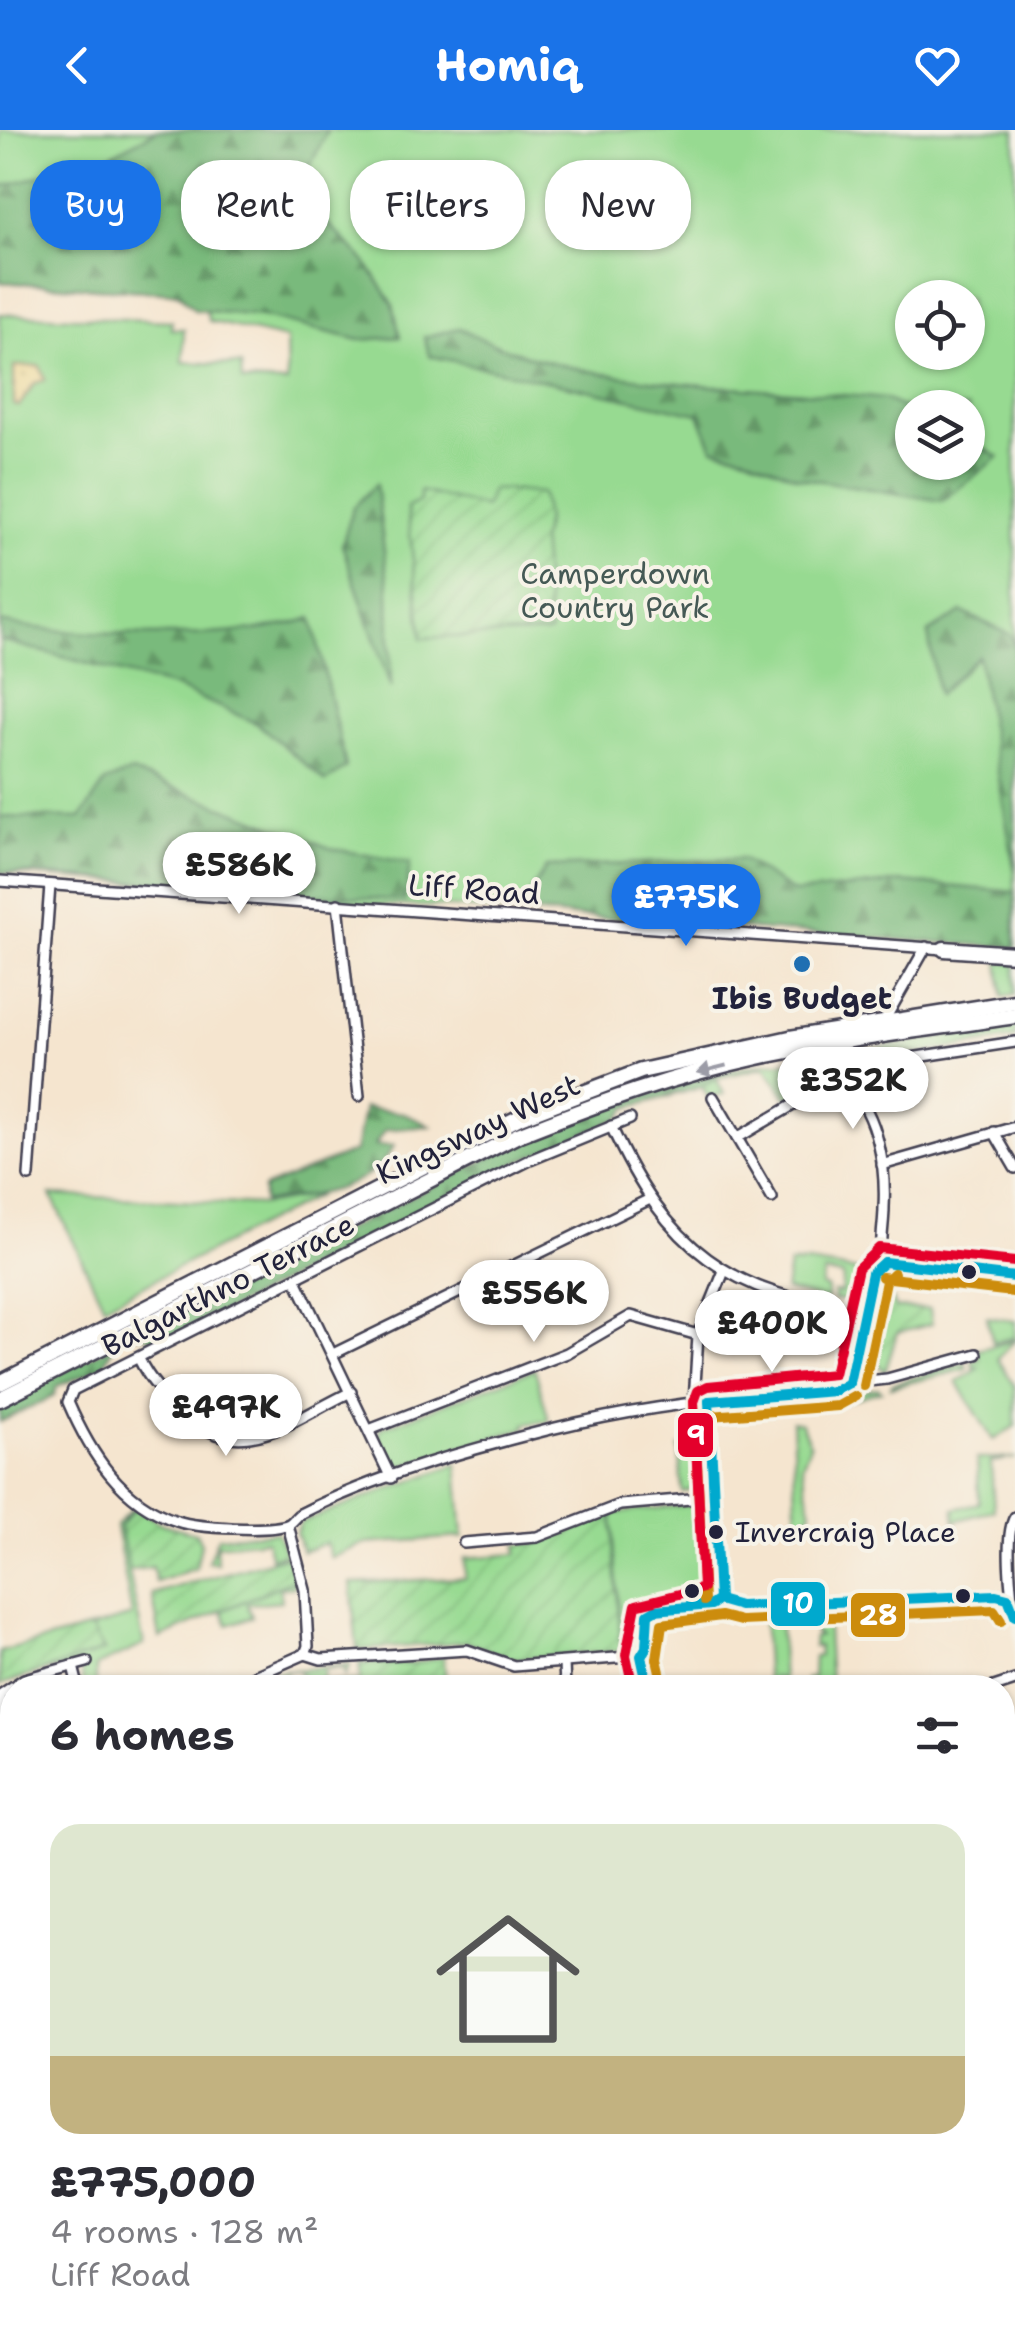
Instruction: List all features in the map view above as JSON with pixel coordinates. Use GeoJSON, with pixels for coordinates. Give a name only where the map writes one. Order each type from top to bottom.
{"type":"FeatureCollection","features":[{"type":"Feature","properties":{"kind":"highway"},"geometry":{"type":"LineString","coordinates":[[944,949],[1015,954]]}},
{"type":"Feature","properties":{"kind":"highway","name":"Kingsway West"},"geometry":{"type":"LineString","coordinates":[[0,1382],[520,1117],[660,1066],[884,1021],[1015,1002]]}},
{"type":"Feature","properties":{"kind":"highway","name":"Kingsway West"},"geometry":{"type":"LineString","coordinates":[[0,1399],[500,1144],[586,1108],[657,1084],[760,1057],[1015,1016]]}},
{"type":"Feature","properties":{"kind":"street","name":"Liff Road"},"geometry":{"type":"LineString","coordinates":[[0,881],[944,949]]}},
{"type":"Feature","properties":{"kind":"street"},"geometry":{"type":"LineString","coordinates":[[29,1176],[50,885]]}},
{"type":"Feature","properties":{"kind":"street"},"geometry":{"type":"LineString","coordinates":[[338,904],[358,1096]]}},
{"type":"Feature","properties":{"kind":"street"},"geometry":{"type":"LineString","coordinates":[[884,1021],[926,947]]}},
{"type":"Feature","properties":{"kind":"street"},"geometry":{"type":"LineString","coordinates":[[898,1063],[1015,1042]]}},
{"type":"Feature","properties":{"kind":"street"},"geometry":{"type":"LineString","coordinates":[[738,1138],[827,1085],[840,1085],[858,1096],[882,1165],[884,1213],[880,1244],[884,1262]]}},
{"type":"Feature","properties":{"kind":"street"},"geometry":{"type":"LineString","coordinates":[[713,1097],[772,1198]]}},
{"type":"Feature","properties":{"kind":"street","name":"Balgarthno Terrace"},"geometry":{"type":"LineString","coordinates":[[288,1525],[210,1527],[177,1521],[149,1508],[99,1462],[68,1395],[530,1160],[630,1119]]}},
{"type":"Feature","properties":{"kind":"street"},"geometry":{"type":"LineString","coordinates":[[611,1126],[648,1200],[684,1238],[724,1271],[789,1299],[863,1311]]}},
{"type":"Feature","properties":{"kind":"street"},"geometry":{"type":"LineString","coordinates":[[882,1165],[1015,1127]]}},
{"type":"Feature","properties":{"kind":"street"},"geometry":{"type":"LineString","coordinates":[[994,1132],[1015,1168]]}},
{"type":"Feature","properties":{"kind":"street"},"geometry":{"type":"LineString","coordinates":[[332,1354],[648,1200]]}},
{"type":"Feature","properties":{"kind":"street"},"geometry":{"type":"LineString","coordinates":[[849,1383],[872,1273],[884,1262],[1015,1277]]}},
{"type":"Feature","properties":{"kind":"street"},"geometry":{"type":"LineString","coordinates":[[694,1402],[698,1335],[724,1271]]}},
{"type":"Feature","properties":{"kind":"street"},"geometry":{"type":"LineString","coordinates":[[296,1280],[390,1478]]}},
{"type":"Feature","properties":{"kind":"street"},"geometry":{"type":"LineString","coordinates":[[369,1430],[567,1353],[632,1316],[698,1335]]}},
{"type":"Feature","properties":{"kind":"street"},"geometry":{"type":"LineString","coordinates":[[256,1675],[304,1654],[308,1646],[305,1590],[288,1525],[301,1514],[390,1478],[552,1428],[694,1402],[835,1391],[849,1383],[887,1378],[977,1354]]}},
{"type":"Feature","properties":{"kind":"street"},"geometry":{"type":"LineString","coordinates":[[139,1359],[158,1390],[198,1428],[227,1440],[257,1436],[351,1392]]}},
{"type":"Feature","properties":{"kind":"street"},"geometry":{"type":"LineString","coordinates":[[708,1401],[719,1600]]}},
{"type":"Feature","properties":{"kind":"street"},"geometry":{"type":"LineString","coordinates":[[464,1543],[538,1538],[620,1505],[714,1496]]}},
{"type":"Feature","properties":{"kind":"street"},"geometry":{"type":"LineString","coordinates":[[1015,1516],[1010,1525],[1012,1580],[1008,1598],[1015,1616]]}},
{"type":"Feature","properties":{"kind":"street"},"geometry":{"type":"LineString","coordinates":[[304,1654],[321,1659],[467,1650],[514,1666],[564,1663],[640,1656],[646,1648],[648,1614],[719,1600],[740,1606],[1008,1598]]}},
{"type":"Feature","properties":{"kind":"street"},"geometry":{"type":"LineString","coordinates":[[640,1656],[645,1675]]}},
{"type":"Feature","properties":{"kind":"street"},"geometry":{"type":"LineString","coordinates":[[39,1675],[87,1662]]}},
{"type":"Feature","properties":{"kind":"street"},"geometry":{"type":"LineString","coordinates":[[564,1663],[564,1675]]}},
{"type":"Feature","properties":{"kind":"street"},"geometry":{"type":"LineString","coordinates":[[72,1666],[75,1675]]}},
{"type":"Feature","properties":{"kind":"green space","name":"Camperdown Country Park"},"geometry":{"type":"Polygon","coordinates":[[[0,130],[1015,130],[1015,948],[447,907],[338,904],[247,891],[0,873],[0,314],[172,321],[171,329],[184,329],[183,362],[241,365],[242,381],[287,383],[286,339],[209,321],[206,311],[195,310],[178,293],[0,282],[0,130]]]}},
{"type":"Feature","properties":{"kind":"green space"},"geometry":{"type":"Polygon","coordinates":[[[157,130],[328,130],[313,160],[181,160],[181,250],[330,250],[330,226],[365,261],[393,304],[400,337],[359,340],[262,316],[195,310],[178,293],[0,282],[0,187],[30,178],[30,250],[161,250],[161,160],[95,160],[157,130]]]}},
{"type":"Feature","properties":{"kind":"green space"},"geometry":{"type":"Polygon","coordinates":[[[459,328],[560,365],[613,375],[884,399],[895,404],[895,480],[969,480],[942,501],[797,477],[747,456],[713,448],[699,414],[430,356],[424,337],[459,328]]]}},
{"type":"Feature","properties":{"kind":"green space"},"geometry":{"type":"Polygon","coordinates":[[[985,449],[999,457],[985,468],[985,449]]]}},
{"type":"Feature","properties":{"kind":"green space"},"geometry":{"type":"Polygon","coordinates":[[[376,484],[389,592],[391,688],[342,545],[353,508],[376,484]]]}},
{"type":"Feature","properties":{"kind":"green space"},"geometry":{"type":"Polygon","coordinates":[[[492,489],[542,493],[546,520],[541,539],[550,633],[422,638],[407,508],[420,501],[420,491],[485,507],[492,489]]]}},
{"type":"Feature","properties":{"kind":"green space"},"geometry":{"type":"Polygon","coordinates":[[[962,612],[1011,635],[1015,650],[1015,872],[978,656],[938,695],[928,633],[962,612]]]}},
{"type":"Feature","properties":{"kind":"green space"},"geometry":{"type":"Polygon","coordinates":[[[312,618],[346,767],[326,782],[258,724],[177,688],[0,640],[0,622],[71,632],[157,635],[243,631],[312,618]]]}},
{"type":"Feature","properties":{"kind":"green space"},"geometry":{"type":"Polygon","coordinates":[[[132,772],[330,848],[410,863],[405,901],[0,872],[0,817],[81,818],[105,782],[132,772]]]}},
{"type":"Feature","properties":{"kind":"green space"},"geometry":{"type":"Polygon","coordinates":[[[742,859],[794,893],[902,882],[1015,892],[1015,948],[519,912],[546,867],[742,859]]]}},
{"type":"Feature","properties":{"kind":"green space"},"geometry":{"type":"Polygon","coordinates":[[[999,962],[1015,963],[1015,995],[1003,997],[999,962]]]}},
{"type":"Feature","properties":{"kind":"green space"},"geometry":{"type":"Polygon","coordinates":[[[1015,1023],[1015,1038],[890,1058],[891,1065],[862,1092],[834,1080],[816,1085],[789,1101],[765,1067],[716,1078],[724,1094],[709,1099],[702,1087],[713,1074],[1015,1023]]]}},
{"type":"Feature","properties":{"kind":"green space"},"geometry":{"type":"Polygon","coordinates":[[[713,1074],[715,1078],[702,1087],[627,1108],[620,1118],[529,1157],[156,1346],[149,1337],[135,1335],[521,1142],[588,1114],[713,1074]]]}},
{"type":"Feature","properties":{"kind":"green space"},"geometry":{"type":"Polygon","coordinates":[[[364,1108],[404,1113],[430,1126],[385,1130],[375,1145],[394,1146],[383,1161],[354,1182],[319,1194],[263,1202],[263,1188],[355,1151],[364,1108]]]}},
{"type":"Feature","properties":{"kind":"green space"},"geometry":{"type":"Polygon","coordinates":[[[51,1195],[261,1205],[319,1195],[104,1306],[51,1195]]]}},
{"type":"Feature","properties":{"kind":"green space"},"geometry":{"type":"Polygon","coordinates":[[[789,1264],[864,1272],[856,1300],[833,1300],[834,1292],[841,1293],[843,1276],[824,1273],[821,1286],[827,1288],[827,1300],[785,1290],[789,1264]]]}},
{"type":"Feature","properties":{"kind":"green space"},"geometry":{"type":"Polygon","coordinates":[[[881,1274],[895,1308],[930,1309],[932,1324],[897,1333],[885,1372],[868,1353],[871,1331],[867,1327],[881,1274]]]}},
{"type":"Feature","properties":{"kind":"green space"},"geometry":{"type":"Polygon","coordinates":[[[987,1317],[1015,1321],[1015,1337],[993,1343],[987,1317]]]}},
{"type":"Feature","properties":{"kind":"green space"},"geometry":{"type":"Polygon","coordinates":[[[1015,1340],[998,1359],[1015,1386],[1015,1426],[993,1440],[957,1382],[981,1367],[974,1368],[972,1361],[980,1359],[978,1350],[1015,1340]]]}},
{"type":"Feature","properties":{"kind":"green space"},"geometry":{"type":"Polygon","coordinates":[[[116,1344],[101,1368],[57,1386],[54,1396],[0,1422],[0,1404],[116,1344]]]}},
{"type":"Feature","properties":{"kind":"green space"},"geometry":{"type":"Polygon","coordinates":[[[965,1363],[967,1369],[891,1387],[892,1384],[965,1363]]]}},
{"type":"Feature","properties":{"kind":"green space"},"geometry":{"type":"Polygon","coordinates":[[[535,1369],[549,1421],[525,1424],[525,1428],[400,1467],[388,1463],[378,1439],[381,1428],[535,1369]]]}},
{"type":"Feature","properties":{"kind":"green space"},"geometry":{"type":"Polygon","coordinates":[[[878,1388],[881,1391],[824,1407],[807,1400],[878,1388]]]}},
{"type":"Feature","properties":{"kind":"green space"},"geometry":{"type":"Polygon","coordinates":[[[792,1421],[801,1423],[810,1445],[802,1465],[812,1512],[797,1528],[792,1421]]]}},
{"type":"Feature","properties":{"kind":"green space"},"geometry":{"type":"Polygon","coordinates":[[[705,1443],[706,1487],[682,1492],[679,1447],[705,1443]]]}},
{"type":"Feature","properties":{"kind":"green space"},"geometry":{"type":"Polygon","coordinates":[[[1015,1458],[991,1462],[994,1510],[955,1521],[955,1509],[979,1503],[977,1459],[1015,1458]]]}},
{"type":"Feature","properties":{"kind":"green space"},"geometry":{"type":"Polygon","coordinates":[[[457,1464],[463,1537],[363,1544],[331,1558],[326,1543],[302,1551],[296,1533],[301,1522],[457,1464]]]}},
{"type":"Feature","properties":{"kind":"green space"},"geometry":{"type":"Polygon","coordinates":[[[699,1504],[707,1509],[711,1583],[695,1584],[695,1595],[636,1607],[634,1650],[621,1651],[612,1513],[699,1504]]]}},
{"type":"Feature","properties":{"kind":"green space"},"geometry":{"type":"Polygon","coordinates":[[[133,1507],[120,1527],[144,1645],[96,1666],[96,1675],[82,1675],[81,1669],[88,1666],[33,1673],[104,1651],[91,1628],[132,1616],[116,1526],[133,1507]]]}},
{"type":"Feature","properties":{"kind":"green space"},"geometry":{"type":"Polygon","coordinates":[[[135,1508],[162,1524],[196,1533],[201,1544],[196,1568],[156,1582],[152,1567],[129,1571],[120,1527],[135,1508]]]}},
{"type":"Feature","properties":{"kind":"green space"},"geometry":{"type":"Polygon","coordinates":[[[612,1513],[621,1651],[513,1659],[466,1642],[357,1650],[351,1583],[465,1578],[465,1558],[517,1554],[517,1545],[543,1542],[612,1513]]]}},
{"type":"Feature","properties":{"kind":"green space"},"geometry":{"type":"Polygon","coordinates":[[[276,1532],[286,1553],[271,1558],[266,1540],[216,1545],[217,1563],[208,1562],[218,1537],[276,1532]]]}},
{"type":"Feature","properties":{"kind":"green space"},"geometry":{"type":"Polygon","coordinates":[[[287,1556],[294,1579],[160,1638],[152,1594],[287,1556]]]}},
{"type":"Feature","properties":{"kind":"green space"},"geometry":{"type":"Polygon","coordinates":[[[294,1579],[294,1587],[280,1588],[281,1601],[247,1604],[252,1617],[228,1625],[222,1611],[294,1579]]]}},
{"type":"Feature","properties":{"kind":"green space"},"geometry":{"type":"Polygon","coordinates":[[[826,1609],[829,1675],[813,1675],[814,1657],[819,1656],[818,1646],[813,1647],[814,1637],[819,1636],[814,1631],[815,1610],[826,1609]]]}},
{"type":"Feature","properties":{"kind":"green space"},"geometry":{"type":"Polygon","coordinates":[[[763,1612],[779,1612],[782,1675],[766,1675],[763,1612]]]}},
{"type":"Feature","properties":{"kind":"green space"},"geometry":{"type":"Polygon","coordinates":[[[91,1628],[104,1651],[31,1675],[0,1675],[0,1652],[91,1628]]]}},
{"type":"Feature","properties":{"kind":"green space"},"geometry":{"type":"Polygon","coordinates":[[[444,1657],[445,1675],[360,1675],[360,1663],[408,1664],[444,1657]]]}},
{"type":"Feature","properties":{"kind":"green space"},"geometry":{"type":"Polygon","coordinates":[[[350,1665],[345,1675],[344,1668],[324,1669],[324,1675],[300,1675],[295,1670],[350,1665]]]}},
{"type":"Feature","properties":{"kind":"sand"},"geometry":{"type":"Polygon","coordinates":[[[14,366],[40,366],[45,380],[35,383],[19,406],[14,405],[14,366]]]}},
{"type":"Feature","properties":{"kind":"transit line","name":"9"},"geometry":{"type":"LineString","coordinates":[[630,1675],[626,1655],[636,1605],[703,1588],[694,1402],[698,1391],[708,1386],[834,1374],[858,1268],[879,1248],[1015,1262]]}},
{"type":"Feature","properties":{"kind":"transit line","name":"10"},"geometry":{"type":"LineString","coordinates":[[884,1262],[1015,1277]]}},
{"type":"Feature","properties":{"kind":"transit line","name":"10"},"geometry":{"type":"LineString","coordinates":[[849,1383],[872,1273],[884,1262]]}},
{"type":"Feature","properties":{"kind":"transit line","name":"28"},"geometry":{"type":"LineString","coordinates":[[864,1386],[886,1281],[894,1273]]}},
{"type":"Feature","properties":{"kind":"transit line","name":"28"},"geometry":{"type":"LineString","coordinates":[[882,1277],[1013,1292]]}},
{"type":"Feature","properties":{"kind":"transit line","name":"10"},"geometry":{"type":"LineString","coordinates":[[709,1401],[835,1391],[849,1383]]}},
{"type":"Feature","properties":{"kind":"transit line","name":"28"},"geometry":{"type":"LineString","coordinates":[[710,1416],[838,1406],[856,1396]]}},
{"type":"Feature","properties":{"kind":"transit line","name":"10"},"geometry":{"type":"LineString","coordinates":[[709,1401],[719,1600]]}},
{"type":"Feature","properties":{"kind":"transit line","name":"28"},"geometry":{"type":"LineString","coordinates":[[694,1402],[704,1601]]}},
{"type":"Feature","properties":{"kind":"transit line","name":"10"},"geometry":{"type":"LineString","coordinates":[[645,1675],[641,1656],[646,1648],[648,1614],[655,1610],[711,1605],[719,1600],[740,1606],[996,1595],[1008,1598],[1015,1616]]}},
{"type":"Feature","properties":{"kind":"transit line","name":"28"},"geometry":{"type":"LineString","coordinates":[[661,1675],[657,1659],[662,1624],[721,1616],[741,1621],[994,1610],[1001,1621]]}},
{"type":"Feature","properties":{"kind":"place","name":"Ibis Budget"},"geometry":{"type":"Point","coordinates":[802,964]}},
{"type":"Feature","properties":{"kind":"place","name":"Invercraig Place"},"geometry":{"type":"Point","coordinates":[716,1532]}}]}
